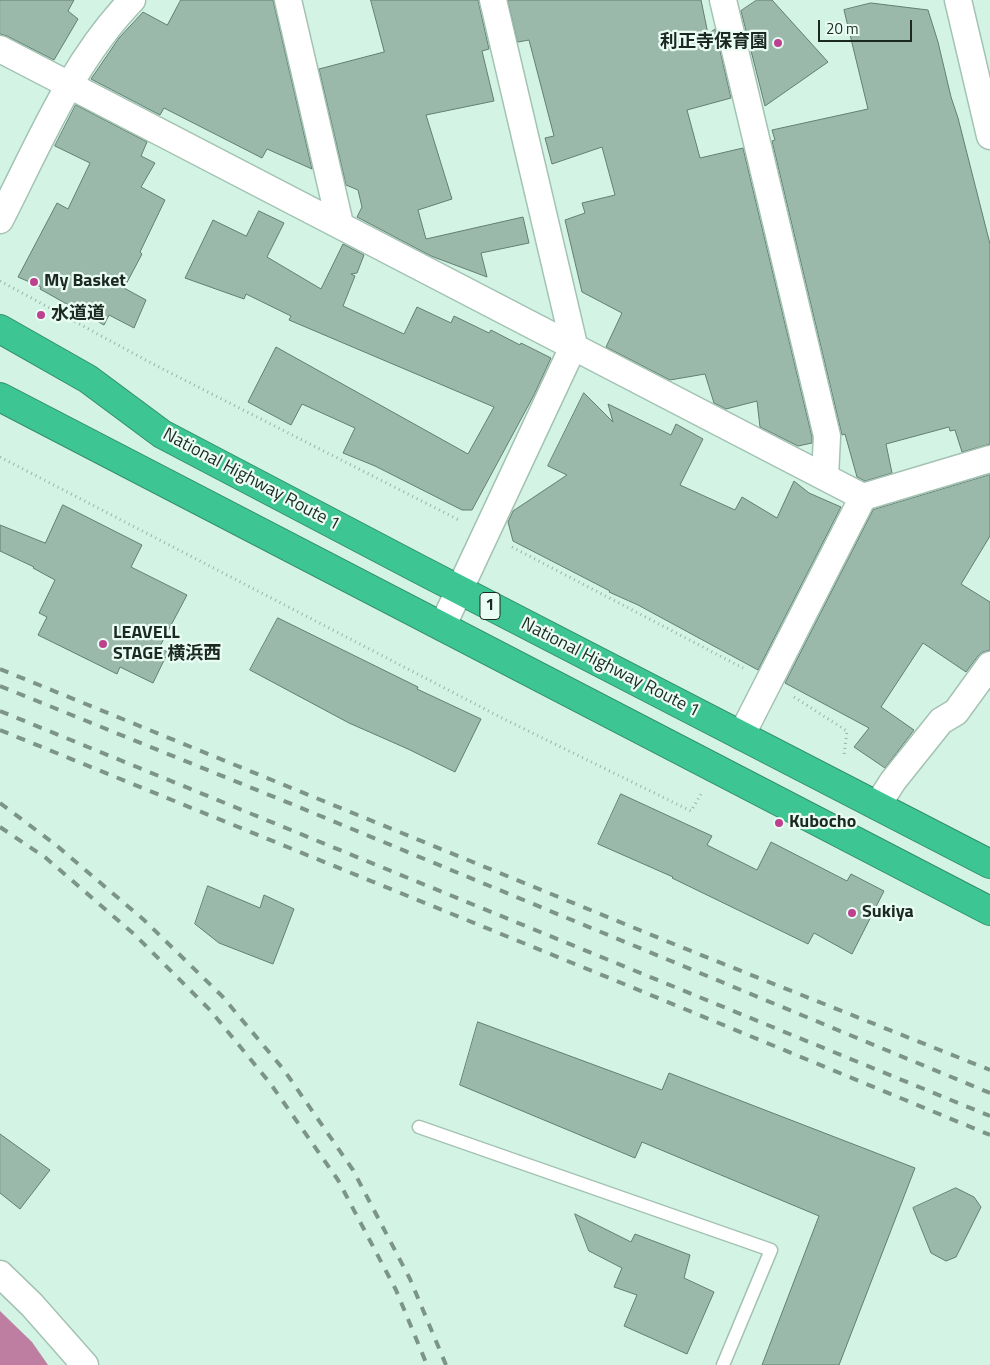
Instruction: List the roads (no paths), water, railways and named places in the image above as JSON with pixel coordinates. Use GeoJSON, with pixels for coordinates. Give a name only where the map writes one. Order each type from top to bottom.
{"type":"FeatureCollection","features":[{"type":"Feature","properties":{"kind":"highway","name":"National Highway Route 1"},"geometry":{"type":"LineString","coordinates":[[0,330],[88,379],[162,434],[990,864]]}},
{"type":"Feature","properties":{"kind":"highway","name":"1"},"geometry":{"type":"LineString","coordinates":[[0,398],[990,911]]}},
{"type":"Feature","properties":{"kind":"street"},"geometry":{"type":"LineString","coordinates":[[0,220],[69,84],[91,48],[132,0]]}},
{"type":"Feature","properties":{"kind":"street"},"geometry":{"type":"LineString","coordinates":[[288,0],[340,224]]}},
{"type":"Feature","properties":{"kind":"street"},"geometry":{"type":"LineString","coordinates":[[442,627],[574,345],[494,0]]}},
{"type":"Feature","properties":{"kind":"street"},"geometry":{"type":"LineString","coordinates":[[723,0],[827,436],[825,477]]}},
{"type":"Feature","properties":{"kind":"street"},"geometry":{"type":"LineString","coordinates":[[958,0],[990,136]]}},
{"type":"Feature","properties":{"kind":"street"},"geometry":{"type":"LineString","coordinates":[[0,49],[863,496],[990,459]]}},
{"type":"Feature","properties":{"kind":"street"},"geometry":{"type":"LineString","coordinates":[[741,736],[863,496]]}},
{"type":"Feature","properties":{"kind":"street"},"geometry":{"type":"LineString","coordinates":[[877,806],[893,781],[942,721],[956,712],[990,665]]}},
{"type":"Feature","properties":{"kind":"street"},"geometry":{"type":"LineString","coordinates":[[0,1274],[32,1305],[85,1365]]}},
{"type":"Feature","properties":{"kind":"lane"},"geometry":{"type":"LineString","coordinates":[[419,1126],[772,1250],[723,1365]]}},
{"type":"Feature","properties":{"kind":"railway"},"geometry":{"type":"LineString","coordinates":[[0,669],[681,947],[990,1070]]}},
{"type":"Feature","properties":{"kind":"railway"},"geometry":{"type":"LineString","coordinates":[[0,686],[294,805],[990,1093]]}},
{"type":"Feature","properties":{"kind":"railway"},"geometry":{"type":"LineString","coordinates":[[0,711],[990,1116]]}},
{"type":"Feature","properties":{"kind":"railway"},"geometry":{"type":"LineString","coordinates":[[0,730],[990,1135]]}},
{"type":"Feature","properties":{"kind":"railway"},"geometry":{"type":"LineString","coordinates":[[0,803],[56,845],[144,920],[222,996],[284,1070],[353,1170],[410,1279],[446,1365]]}},
{"type":"Feature","properties":{"kind":"railway"},"geometry":{"type":"LineString","coordinates":[[0,827],[46,858],[135,935],[210,1010],[270,1083],[338,1180],[396,1290],[427,1365]]}},
{"type":"Feature","properties":{"kind":"place","name":"利正寺保育園"},"geometry":{"type":"Point","coordinates":[778,43]}},
{"type":"Feature","properties":{"kind":"place","name":"My Basket"},"geometry":{"type":"Point","coordinates":[34,282]}},
{"type":"Feature","properties":{"kind":"place","name":"水道道"},"geometry":{"type":"Point","coordinates":[41,315]}},
{"type":"Feature","properties":{"kind":"place","name":"LEAVELL STAGE 横浜西"},"geometry":{"type":"Point","coordinates":[103,644]}},
{"type":"Feature","properties":{"kind":"place","name":"Kubocho"},"geometry":{"type":"Point","coordinates":[779,823]}},
{"type":"Feature","properties":{"kind":"place","name":"Sukiya"},"geometry":{"type":"Point","coordinates":[852,913]}}]}
